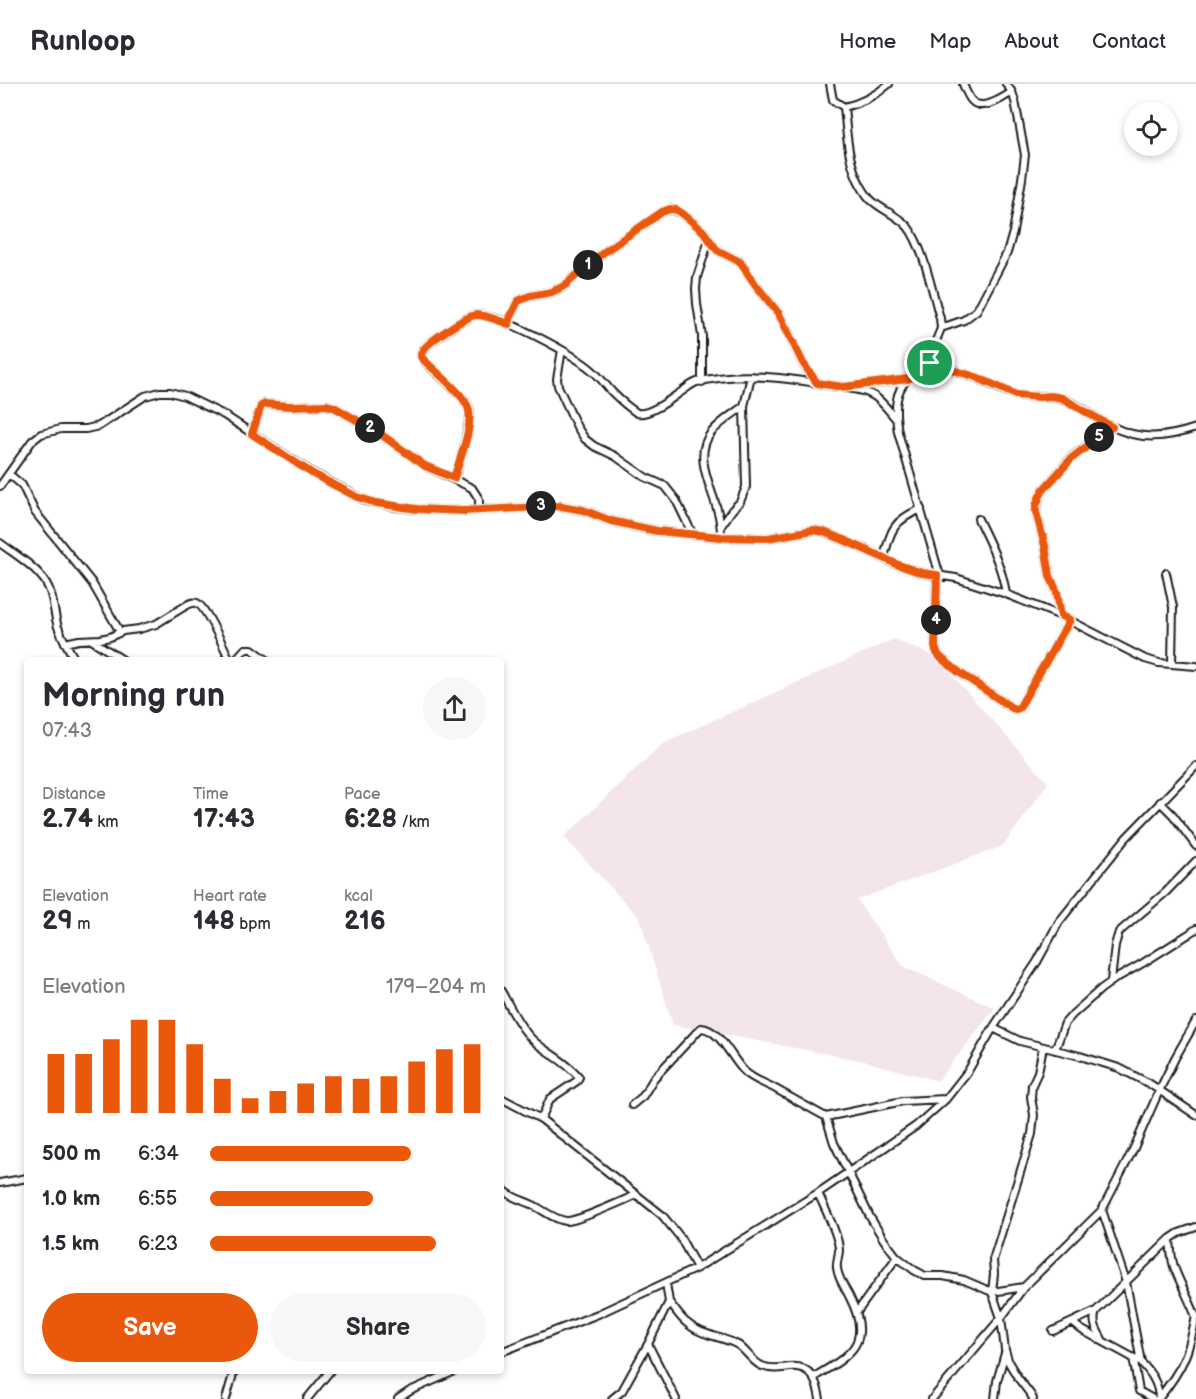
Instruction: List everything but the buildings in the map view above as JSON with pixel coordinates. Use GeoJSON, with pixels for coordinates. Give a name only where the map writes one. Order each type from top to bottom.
{"type":"FeatureCollection","features":[{"type":"Feature","properties":{"kind":"street"},"geometry":{"type":"LineString","coordinates":[[830,84],[833,100],[844,107]]}},
{"type":"Feature","properties":{"kind":"street"},"geometry":{"type":"LineString","coordinates":[[844,107],[868,99],[889,84]]}},
{"type":"Feature","properties":{"kind":"street"},"geometry":{"type":"LineString","coordinates":[[963,84],[972,102],[977,104],[990,104],[1012,92]]}},
{"type":"Feature","properties":{"kind":"street"},"geometry":{"type":"LineString","coordinates":[[941,328],[964,320],[977,310],[1007,253],[1019,204],[1025,155],[1012,92],[1006,84]]}},
{"type":"Feature","properties":{"kind":"street"},"geometry":{"type":"LineString","coordinates":[[843,387],[908,379],[920,372],[930,363],[934,344],[941,328],[925,262],[908,227],[868,197],[857,178],[849,154],[844,107]]}},
{"type":"Feature","properties":{"kind":"street"},"geometry":{"type":"LineString","coordinates":[[509,324],[518,301],[552,292],[564,286],[604,252],[662,212],[670,209],[677,210],[703,231],[717,250],[740,262],[779,314],[803,363],[817,383]]}},
{"type":"Feature","properties":{"kind":"street"},"geometry":{"type":"LineString","coordinates":[[702,382],[702,336],[696,304],[696,289],[697,277],[709,240]]}},
{"type":"Feature","properties":{"kind":"street"},"geometry":{"type":"LineString","coordinates":[[454,478],[466,445],[470,412],[465,401],[428,365],[421,355],[425,348],[456,325],[475,315],[509,324],[569,353],[595,373],[612,392],[641,414],[671,400],[692,385],[722,378],[751,376],[799,380],[863,391],[874,396],[896,419]]}},
{"type":"Feature","properties":{"kind":"street"},"geometry":{"type":"LineString","coordinates":[[562,350],[558,386],[581,435],[594,446],[615,456],[645,477],[665,486],[676,500],[693,535]]}},
{"type":"Feature","properties":{"kind":"street"},"geometry":{"type":"LineString","coordinates":[[930,363],[976,377],[1016,395],[1062,398],[1112,427],[1139,436],[1150,437],[1185,432],[1196,428]]}},
{"type":"Feature","properties":{"kind":"street"},"geometry":{"type":"LineString","coordinates":[[721,526],[740,502],[746,488],[744,406],[751,376]]}},
{"type":"Feature","properties":{"kind":"street"},"geometry":{"type":"LineString","coordinates":[[908,379],[897,398],[896,419],[938,575],[935,647],[937,653],[960,673],[1016,709],[1019,708],[1070,620]]}},
{"type":"Feature","properties":{"kind":"street"},"geometry":{"type":"LineString","coordinates":[[0,486],[32,441],[41,434],[61,429],[86,429],[99,426],[140,399],[160,392],[170,392],[185,396],[224,415],[313,474],[366,501],[417,509],[479,510],[561,506],[583,510],[611,521],[657,531],[721,537],[768,538],[813,530],[824,532],[911,570],[956,578],[1006,594],[1070,620],[1145,659],[1196,666]]}},
{"type":"Feature","properties":{"kind":"street"},"geometry":{"type":"LineString","coordinates":[[252,434],[261,406],[265,404],[334,407],[379,433],[425,466],[472,488],[477,494],[479,510]]}},
{"type":"Feature","properties":{"kind":"street"},"geometry":{"type":"LineString","coordinates":[[721,537],[721,526],[705,471],[705,444],[710,434],[718,426],[744,406]]}},
{"type":"Feature","properties":{"kind":"street"},"geometry":{"type":"LineString","coordinates":[[1061,616],[1057,592],[1050,576],[1036,506],[1043,490],[1072,458],[1112,427]]}},
{"type":"Feature","properties":{"kind":"street"},"geometry":{"type":"LineString","coordinates":[[9,474],[22,485],[35,512],[92,583],[120,632]]}},
{"type":"Feature","properties":{"kind":"street"},"geometry":{"type":"LineString","coordinates":[[884,558],[887,541],[893,528],[906,515],[921,509]]}},
{"type":"Feature","properties":{"kind":"street"},"geometry":{"type":"LineString","coordinates":[[978,519],[996,554],[1006,594]]}},
{"type":"Feature","properties":{"kind":"street"},"geometry":{"type":"LineString","coordinates":[[0,543],[41,576],[52,596],[58,625],[73,657]]}},
{"type":"Feature","properties":{"kind":"street"},"geometry":{"type":"LineString","coordinates":[[1166,573],[1173,607],[1172,664]]}},
{"type":"Feature","properties":{"kind":"street"},"geometry":{"type":"LineString","coordinates":[[65,643],[110,637],[120,632],[156,624],[187,605],[197,603],[204,610],[230,657]]}},
{"type":"Feature","properties":{"kind":"street"},"geometry":{"type":"LineString","coordinates":[[93,640],[118,657]]}},
{"type":"Feature","properties":{"kind":"street"},"geometry":{"type":"LineString","coordinates":[[236,657],[245,649],[252,649],[263,657]]}},
{"type":"Feature","properties":{"kind":"street"},"geometry":{"type":"LineString","coordinates":[[504,1351],[598,1314],[696,1268],[849,1173],[916,1126],[946,1099],[968,1071],[993,1028],[1037,962],[1059,922],[1126,838],[1196,766]]}},
{"type":"Feature","properties":{"kind":"street"},"geometry":{"type":"LineString","coordinates":[[1160,802],[1173,815],[1196,846]]}},
{"type":"Feature","properties":{"kind":"street"},"geometry":{"type":"LineString","coordinates":[[1111,981],[1114,945],[1119,932],[1166,892],[1196,861]]}},
{"type":"Feature","properties":{"kind":"street"},"geometry":{"type":"LineString","coordinates":[[1055,1050],[1065,1023],[1111,981],[1162,952],[1196,929]]}},
{"type":"Feature","properties":{"kind":"street"},"geometry":{"type":"LineString","coordinates":[[504,996],[529,1036],[579,1077],[577,1081],[550,1099],[541,1119]]}},
{"type":"Feature","properties":{"kind":"street"},"geometry":{"type":"LineString","coordinates":[[932,1399],[1001,1318],[1024,1287],[1102,1210],[1134,1149],[1159,1091],[1196,1021]]}},
{"type":"Feature","properties":{"kind":"street"},"geometry":{"type":"LineString","coordinates":[[632,1105],[643,1096],[654,1078],[701,1028],[712,1031],[743,1070],[753,1078],[826,1117],[903,1101],[946,1099]]}},
{"type":"Feature","properties":{"kind":"street"},"geometry":{"type":"LineString","coordinates":[[993,1028],[1020,1041],[1119,1068],[1150,1084],[1196,1115]]}},
{"type":"Feature","properties":{"kind":"street"},"geometry":{"type":"LineString","coordinates":[[1033,1399],[1009,1363],[1001,1318],[992,1292],[993,1260],[1032,1134],[1034,1115],[1032,1085],[1038,1072],[1042,1047]]}},
{"type":"Feature","properties":{"kind":"street"},"geometry":{"type":"LineString","coordinates":[[504,1100],[541,1119],[662,1215],[687,1249],[696,1268]]}},
{"type":"Feature","properties":{"kind":"street"},"geometry":{"type":"LineString","coordinates":[[826,1117],[834,1143],[870,1217],[897,1257],[925,1276],[943,1276],[964,1280],[992,1292],[1024,1287]]}},
{"type":"Feature","properties":{"kind":"street"},"geometry":{"type":"LineString","coordinates":[[0,1183],[24,1179]]}},
{"type":"Feature","properties":{"kind":"street"},"geometry":{"type":"LineString","coordinates":[[504,1190],[513,1197],[560,1220],[567,1221],[636,1195]]}},
{"type":"Feature","properties":{"kind":"street"},"geometry":{"type":"LineString","coordinates":[[814,1377],[837,1363],[860,1337],[858,1312],[839,1275],[837,1268],[839,1248],[828,1214],[818,1193]]}},
{"type":"Feature","properties":{"kind":"street"},"geometry":{"type":"LineString","coordinates":[[1102,1210],[1126,1282],[1141,1362]]}},
{"type":"Feature","properties":{"kind":"street"},"geometry":{"type":"LineString","coordinates":[[1053,1331],[1096,1311],[1170,1239],[1196,1227]]}},
{"type":"Feature","properties":{"kind":"street"},"geometry":{"type":"LineString","coordinates":[[1157,1399],[1172,1382],[1186,1357],[1196,1316],[1175,1271],[1170,1239]]}},
{"type":"Feature","properties":{"kind":"street"},"geometry":{"type":"LineString","coordinates":[[858,1312],[897,1257]]}},
{"type":"Feature","properties":{"kind":"street"},"geometry":{"type":"LineString","coordinates":[[666,1283],[669,1302],[687,1324],[737,1345],[763,1367],[793,1366],[805,1369],[814,1377],[820,1399]]}},
{"type":"Feature","properties":{"kind":"street"},"geometry":{"type":"LineString","coordinates":[[612,1399],[622,1392],[669,1302]]}},
{"type":"Feature","properties":{"kind":"street"},"geometry":{"type":"LineString","coordinates":[[1096,1311],[1094,1324],[1102,1340]]}},
{"type":"Feature","properties":{"kind":"street"},"geometry":{"type":"LineString","coordinates":[[1072,1323],[1141,1362],[1149,1370],[1158,1386],[1157,1399]]}},
{"type":"Feature","properties":{"kind":"street"},"geometry":{"type":"LineString","coordinates":[[648,1344],[676,1399]]}},
{"type":"Feature","properties":{"kind":"street"},"geometry":{"type":"LineString","coordinates":[[995,1399],[1005,1350]]}},
{"type":"Feature","properties":{"kind":"street"},"geometry":{"type":"LineString","coordinates":[[1133,1358],[1139,1391],[1157,1399]]}},
{"type":"Feature","properties":{"kind":"street"},"geometry":{"type":"LineString","coordinates":[[226,1399],[233,1374]]}},
{"type":"Feature","properties":{"kind":"street"},"geometry":{"type":"LineString","coordinates":[[307,1399],[328,1374]]}},
{"type":"Feature","properties":{"kind":"street"},"geometry":{"type":"LineString","coordinates":[[398,1399],[449,1374]]}},
{"type":"Feature","properties":{"kind":"shaded area"},"geometry":{"type":"Polygon","coordinates":[[[894,639],[936,657],[1048,783],[1003,846],[857,900],[903,966],[995,1008],[938,1081],[864,1061],[673,1025],[640,919],[564,837],[663,743],[894,639]]]}},
{"type":"Feature","properties":{"kind":"route"},"geometry":{"type":"LineString","coordinates":[[670,209],[683,214],[703,231],[717,250],[740,262],[779,314],[803,363],[817,383],[843,387],[908,379],[930,363],[976,377],[1016,395],[1062,398],[1112,427],[1072,458],[1043,490],[1036,506],[1050,576],[1057,592],[1061,616],[1070,620],[1026,697],[1016,709],[960,673],[937,653],[935,647],[937,575],[922,573],[896,564],[824,532],[813,530],[768,538],[721,537],[657,531],[611,521],[583,510],[561,506],[464,511],[396,507],[357,497],[313,474],[252,434],[261,406],[265,404],[326,405],[346,413],[379,433],[425,466],[454,478],[466,445],[470,412],[465,401],[421,357],[422,351],[456,325],[475,315],[509,324],[518,301],[552,292],[564,286],[604,252],[662,212],[670,209]]}}]}
